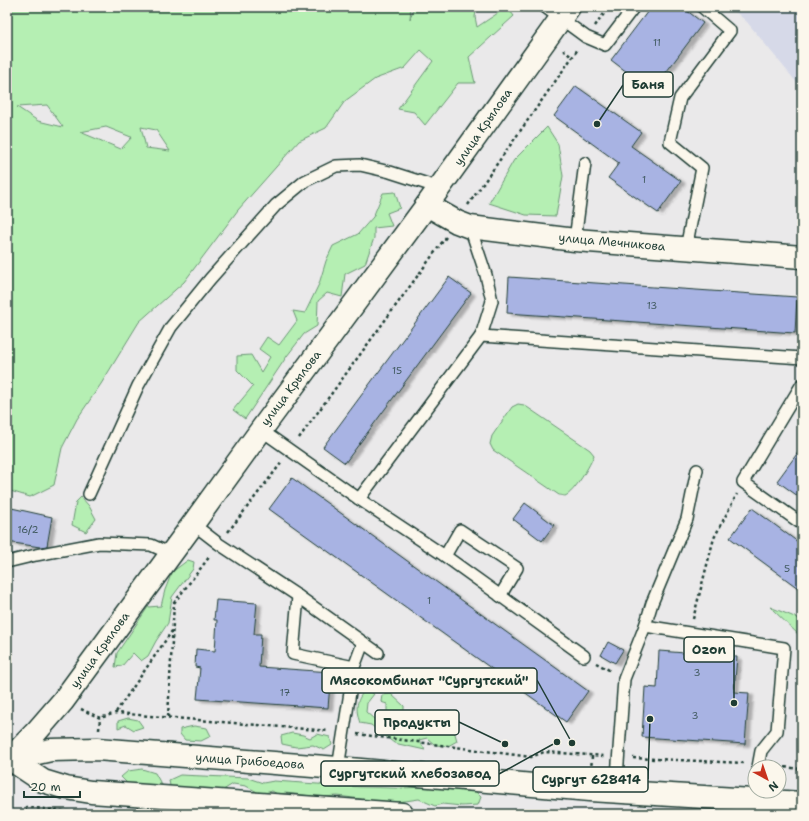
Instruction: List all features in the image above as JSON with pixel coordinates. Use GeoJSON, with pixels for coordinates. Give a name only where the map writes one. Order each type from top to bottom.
{"type":"FeatureCollection","features":[{"type":"Feature","properties":{"kind":"street","name":"улица Крылова"},"geometry":{"type":"LineString","coordinates":[[8,761],[63,701],[440,188],[558,11]]}},
{"type":"Feature","properties":{"kind":"street","name":"улица Мечникова"},"geometry":{"type":"LineString","coordinates":[[427,205],[464,224],[575,240],[802,257]]}},
{"type":"Feature","properties":{"kind":"street","name":"улица Грибоедова"},"geometry":{"type":"LineString","coordinates":[[8,761],[51,750],[97,749],[590,790],[747,794]]}},
{"type":"Feature","properties":{"kind":"street"},"geometry":{"type":"LineString","coordinates":[[8,761],[43,781],[66,788],[91,792],[402,814]]}},
{"type":"Feature","properties":{"kind":"street","name":"улица Грибоедова"},"geometry":{"type":"LineString","coordinates":[[781,799],[802,803]]}},
{"type":"Feature","properties":{"kind":"lane"},"geometry":{"type":"LineString","coordinates":[[558,11],[586,37],[605,45],[634,7]]}},
{"type":"Feature","properties":{"kind":"lane"},"geometry":{"type":"LineString","coordinates":[[686,248],[702,168],[670,142],[680,98],[730,31],[702,7]]}},
{"type":"Feature","properties":{"kind":"lane"},"geometry":{"type":"LineString","coordinates":[[575,240],[585,163]]}},
{"type":"Feature","properties":{"kind":"lane"},"geometry":{"type":"LineString","coordinates":[[89,494],[138,386],[171,327],[210,279],[276,205],[305,181],[336,166],[360,165],[390,172],[440,188]]}},
{"type":"Feature","properties":{"kind":"lane"},"geometry":{"type":"LineString","coordinates":[[359,499],[481,336],[492,301],[486,275],[464,224]]}},
{"type":"Feature","properties":{"kind":"lane"},"geometry":{"type":"LineString","coordinates":[[481,336],[802,358]]}},
{"type":"Feature","properties":{"kind":"lane"},"geometry":{"type":"LineString","coordinates":[[802,384],[743,482],[802,524]]}},
{"type":"Feature","properties":{"kind":"lane"},"geometry":{"type":"LineString","coordinates":[[261,430],[359,499],[444,556],[584,656]]}},
{"type":"Feature","properties":{"kind":"lane"},"geometry":{"type":"LineString","coordinates":[[616,791],[624,679],[645,626],[652,603],[687,519],[697,470]]}},
{"type":"Feature","properties":{"kind":"lane"},"geometry":{"type":"LineString","coordinates":[[193,524],[219,544],[298,596],[378,653]]}},
{"type":"Feature","properties":{"kind":"lane"},"geometry":{"type":"LineString","coordinates":[[444,556],[460,530],[517,568],[500,596]]}},
{"type":"Feature","properties":{"kind":"lane"},"geometry":{"type":"LineString","coordinates":[[7,562],[99,543],[151,545],[171,554]]}},
{"type":"Feature","properties":{"kind":"lane"},"geometry":{"type":"LineString","coordinates":[[298,596],[293,654],[354,667]]}},
{"type":"Feature","properties":{"kind":"lane"},"geometry":{"type":"LineString","coordinates":[[645,626],[784,648],[777,731],[761,751],[759,759]]}},
{"type":"Feature","properties":{"kind":"lane"},"geometry":{"type":"LineString","coordinates":[[338,768],[354,667],[364,642]]}},
{"type":"Feature","properties":{"kind":"path"},"geometry":{"type":"LineString","coordinates":[[168,717],[174,603],[464,224],[586,37],[609,7]]}},
{"type":"Feature","properties":{"kind":"path"},"geometry":{"type":"LineString","coordinates":[[689,633],[714,538],[743,482]]}},
{"type":"Feature","properties":{"kind":"path"},"geometry":{"type":"LineString","coordinates":[[116,713],[173,630]]}},
{"type":"Feature","properties":{"kind":"path"},"geometry":{"type":"LineString","coordinates":[[584,656],[624,679]]}},
{"type":"Feature","properties":{"kind":"path"},"geometry":{"type":"LineString","coordinates":[[63,701],[100,718],[116,713],[168,717],[344,733],[531,756],[544,752],[747,765]]}},
{"type":"Feature","properties":{"kind":"path"},"geometry":{"type":"LineString","coordinates":[[787,768],[802,769]]}},
{"type":"Feature","properties":{"kind":"path"},"geometry":{"type":"LineString","coordinates":[[23,814],[27,807],[87,814]]}},
{"type":"Feature","properties":{"kind":"shaded area"},"geometry":{"type":"Polygon","coordinates":[[[730,7],[802,7],[802,89],[747,22],[730,7]]]}},
{"type":"Feature","properties":{"kind":"green space"},"geometry":{"type":"Polygon","coordinates":[[[7,7],[411,7],[410,19],[414,7],[477,7],[475,17],[477,27],[507,7],[514,16],[469,57],[475,83],[458,83],[425,125],[414,112],[398,109],[433,61],[421,50],[405,68],[375,79],[345,101],[326,128],[299,141],[238,210],[184,282],[139,322],[101,384],[77,419],[62,448],[54,485],[30,497],[7,490],[7,7]],[[47,105],[17,107],[38,121],[63,127],[47,105]],[[106,127],[80,132],[121,149],[132,137],[106,127]],[[141,127],[146,148],[170,151],[156,130],[141,127]]]}},
{"type":"Feature","properties":{"kind":"green space"},"geometry":{"type":"Polygon","coordinates":[[[547,127],[558,144],[563,176],[556,216],[526,215],[489,203],[514,160],[547,127]]]}},
{"type":"Feature","properties":{"kind":"green space"},"geometry":{"type":"Polygon","coordinates":[[[395,192],[400,208],[387,213],[392,226],[374,228],[374,238],[365,264],[345,274],[342,297],[327,293],[318,301],[317,326],[304,334],[287,356],[245,419],[233,410],[253,386],[237,370],[237,356],[251,355],[261,372],[270,357],[259,349],[267,337],[279,345],[297,321],[293,311],[305,313],[319,284],[326,261],[333,246],[358,234],[373,217],[383,193],[395,192]]]}},
{"type":"Feature","properties":{"kind":"green space"},"geometry":{"type":"Polygon","coordinates":[[[518,404],[524,405],[590,450],[594,455],[586,471],[569,494],[565,496],[559,495],[493,450],[490,444],[492,436],[512,407],[518,404]]]}},
{"type":"Feature","properties":{"kind":"green space"},"geometry":{"type":"Polygon","coordinates":[[[81,497],[89,506],[96,519],[86,532],[72,525],[76,502],[81,497]]]}},
{"type":"Feature","properties":{"kind":"green space"},"geometry":{"type":"Polygon","coordinates":[[[188,560],[194,562],[193,569],[172,597],[168,623],[148,656],[141,661],[133,653],[122,666],[115,667],[117,653],[148,607],[161,606],[172,572],[188,560]]]}},
{"type":"Feature","properties":{"kind":"green space"},"geometry":{"type":"Polygon","coordinates":[[[770,607],[802,620],[802,638],[770,607]]]}},
{"type":"Feature","properties":{"kind":"green space"},"geometry":{"type":"Polygon","coordinates":[[[366,689],[374,694],[367,703],[366,712],[374,719],[387,712],[387,704],[381,702],[382,695],[391,694],[404,706],[404,718],[419,715],[431,721],[446,720],[454,730],[457,741],[448,746],[435,745],[427,738],[419,740],[425,750],[394,743],[371,725],[360,723],[357,713],[357,704],[366,689]]]}},
{"type":"Feature","properties":{"kind":"green space"},"geometry":{"type":"Polygon","coordinates":[[[128,718],[138,720],[143,727],[134,730],[126,725],[118,728],[118,721],[128,718]]]}},
{"type":"Feature","properties":{"kind":"green space"},"geometry":{"type":"Polygon","coordinates":[[[194,726],[207,728],[211,736],[201,741],[185,740],[180,734],[180,729],[194,726]]]}},
{"type":"Feature","properties":{"kind":"green space"},"geometry":{"type":"Polygon","coordinates":[[[292,733],[310,738],[317,734],[330,737],[332,745],[324,750],[313,745],[296,747],[282,744],[281,736],[292,733]]]}},
{"type":"Feature","properties":{"kind":"green space"},"geometry":{"type":"Polygon","coordinates":[[[142,769],[155,773],[165,789],[128,784],[121,777],[128,771],[142,769]]]}},
{"type":"Feature","properties":{"kind":"green space"},"geometry":{"type":"Polygon","coordinates":[[[180,775],[248,778],[263,783],[274,781],[360,787],[431,787],[475,791],[481,797],[478,805],[462,806],[442,804],[435,806],[419,799],[391,803],[338,796],[321,797],[285,793],[279,795],[272,791],[261,794],[246,786],[233,784],[215,795],[184,791],[170,786],[169,780],[180,775]]]}},
{"type":"Feature","properties":{"kind":"building"},"geometry":{"type":"Polygon","coordinates":[[[651,7],[682,7],[703,23],[652,91],[611,60],[651,7]]]}},
{"type":"Feature","properties":{"kind":"building"},"geometry":{"type":"Polygon","coordinates":[[[576,86],[641,132],[631,146],[681,181],[658,213],[608,178],[619,163],[554,116],[576,86]]]}},
{"type":"Feature","properties":{"kind":"building"},"geometry":{"type":"Polygon","coordinates":[[[449,277],[471,293],[345,463],[323,447],[449,277]]]}},
{"type":"Feature","properties":{"kind":"building"},"geometry":{"type":"Polygon","coordinates":[[[509,277],[797,297],[795,333],[507,313],[509,277]]]}},
{"type":"Feature","properties":{"kind":"building"},"geometry":{"type":"Polygon","coordinates":[[[802,447],[802,499],[777,481],[802,447]]]}},
{"type":"Feature","properties":{"kind":"building"},"geometry":{"type":"Polygon","coordinates":[[[292,478],[588,691],[566,722],[269,509],[292,478]]]}},
{"type":"Feature","properties":{"kind":"building"},"geometry":{"type":"Polygon","coordinates":[[[525,503],[554,525],[542,541],[513,519],[525,503]]]}},
{"type":"Feature","properties":{"kind":"building"},"geometry":{"type":"Polygon","coordinates":[[[7,507],[52,517],[47,546],[40,547],[7,542],[7,507]]]}},
{"type":"Feature","properties":{"kind":"building"},"geometry":{"type":"Polygon","coordinates":[[[752,508],[802,545],[802,591],[730,538],[752,508]]]}},
{"type":"Feature","properties":{"kind":"building"},"geometry":{"type":"Polygon","coordinates":[[[216,600],[257,603],[254,634],[261,634],[259,667],[331,672],[328,708],[197,699],[200,668],[195,667],[196,649],[215,651],[217,620],[214,620],[216,600]]]}},
{"type":"Feature","properties":{"kind":"building"},"geometry":{"type":"Polygon","coordinates":[[[608,642],[623,650],[615,663],[601,655],[608,642]]]}},
{"type":"Feature","properties":{"kind":"building"},"geometry":{"type":"Polygon","coordinates":[[[659,651],[737,657],[734,692],[749,693],[745,744],[642,737],[645,687],[657,688],[659,651]]]}},
{"type":"Feature","properties":{"kind":"place","name":"Баня"},"geometry":{"type":"Point","coordinates":[597,124]}},
{"type":"Feature","properties":{"kind":"place","name":"Ozon"},"geometry":{"type":"Point","coordinates":[734,703]}},
{"type":"Feature","properties":{"kind":"place","name":"Сургут 628414"},"geometry":{"type":"Point","coordinates":[650,719]}},
{"type":"Feature","properties":{"kind":"place","name":"Сургутский хлебозавод"},"geometry":{"type":"Point","coordinates":[557,742]}},
{"type":"Feature","properties":{"kind":"place","name":"Мясокомбинат \"Сургутский\""},"geometry":{"type":"Point","coordinates":[572,743]}},
{"type":"Feature","properties":{"kind":"place","name":"Продукты"},"geometry":{"type":"Point","coordinates":[505,744]}}]}
